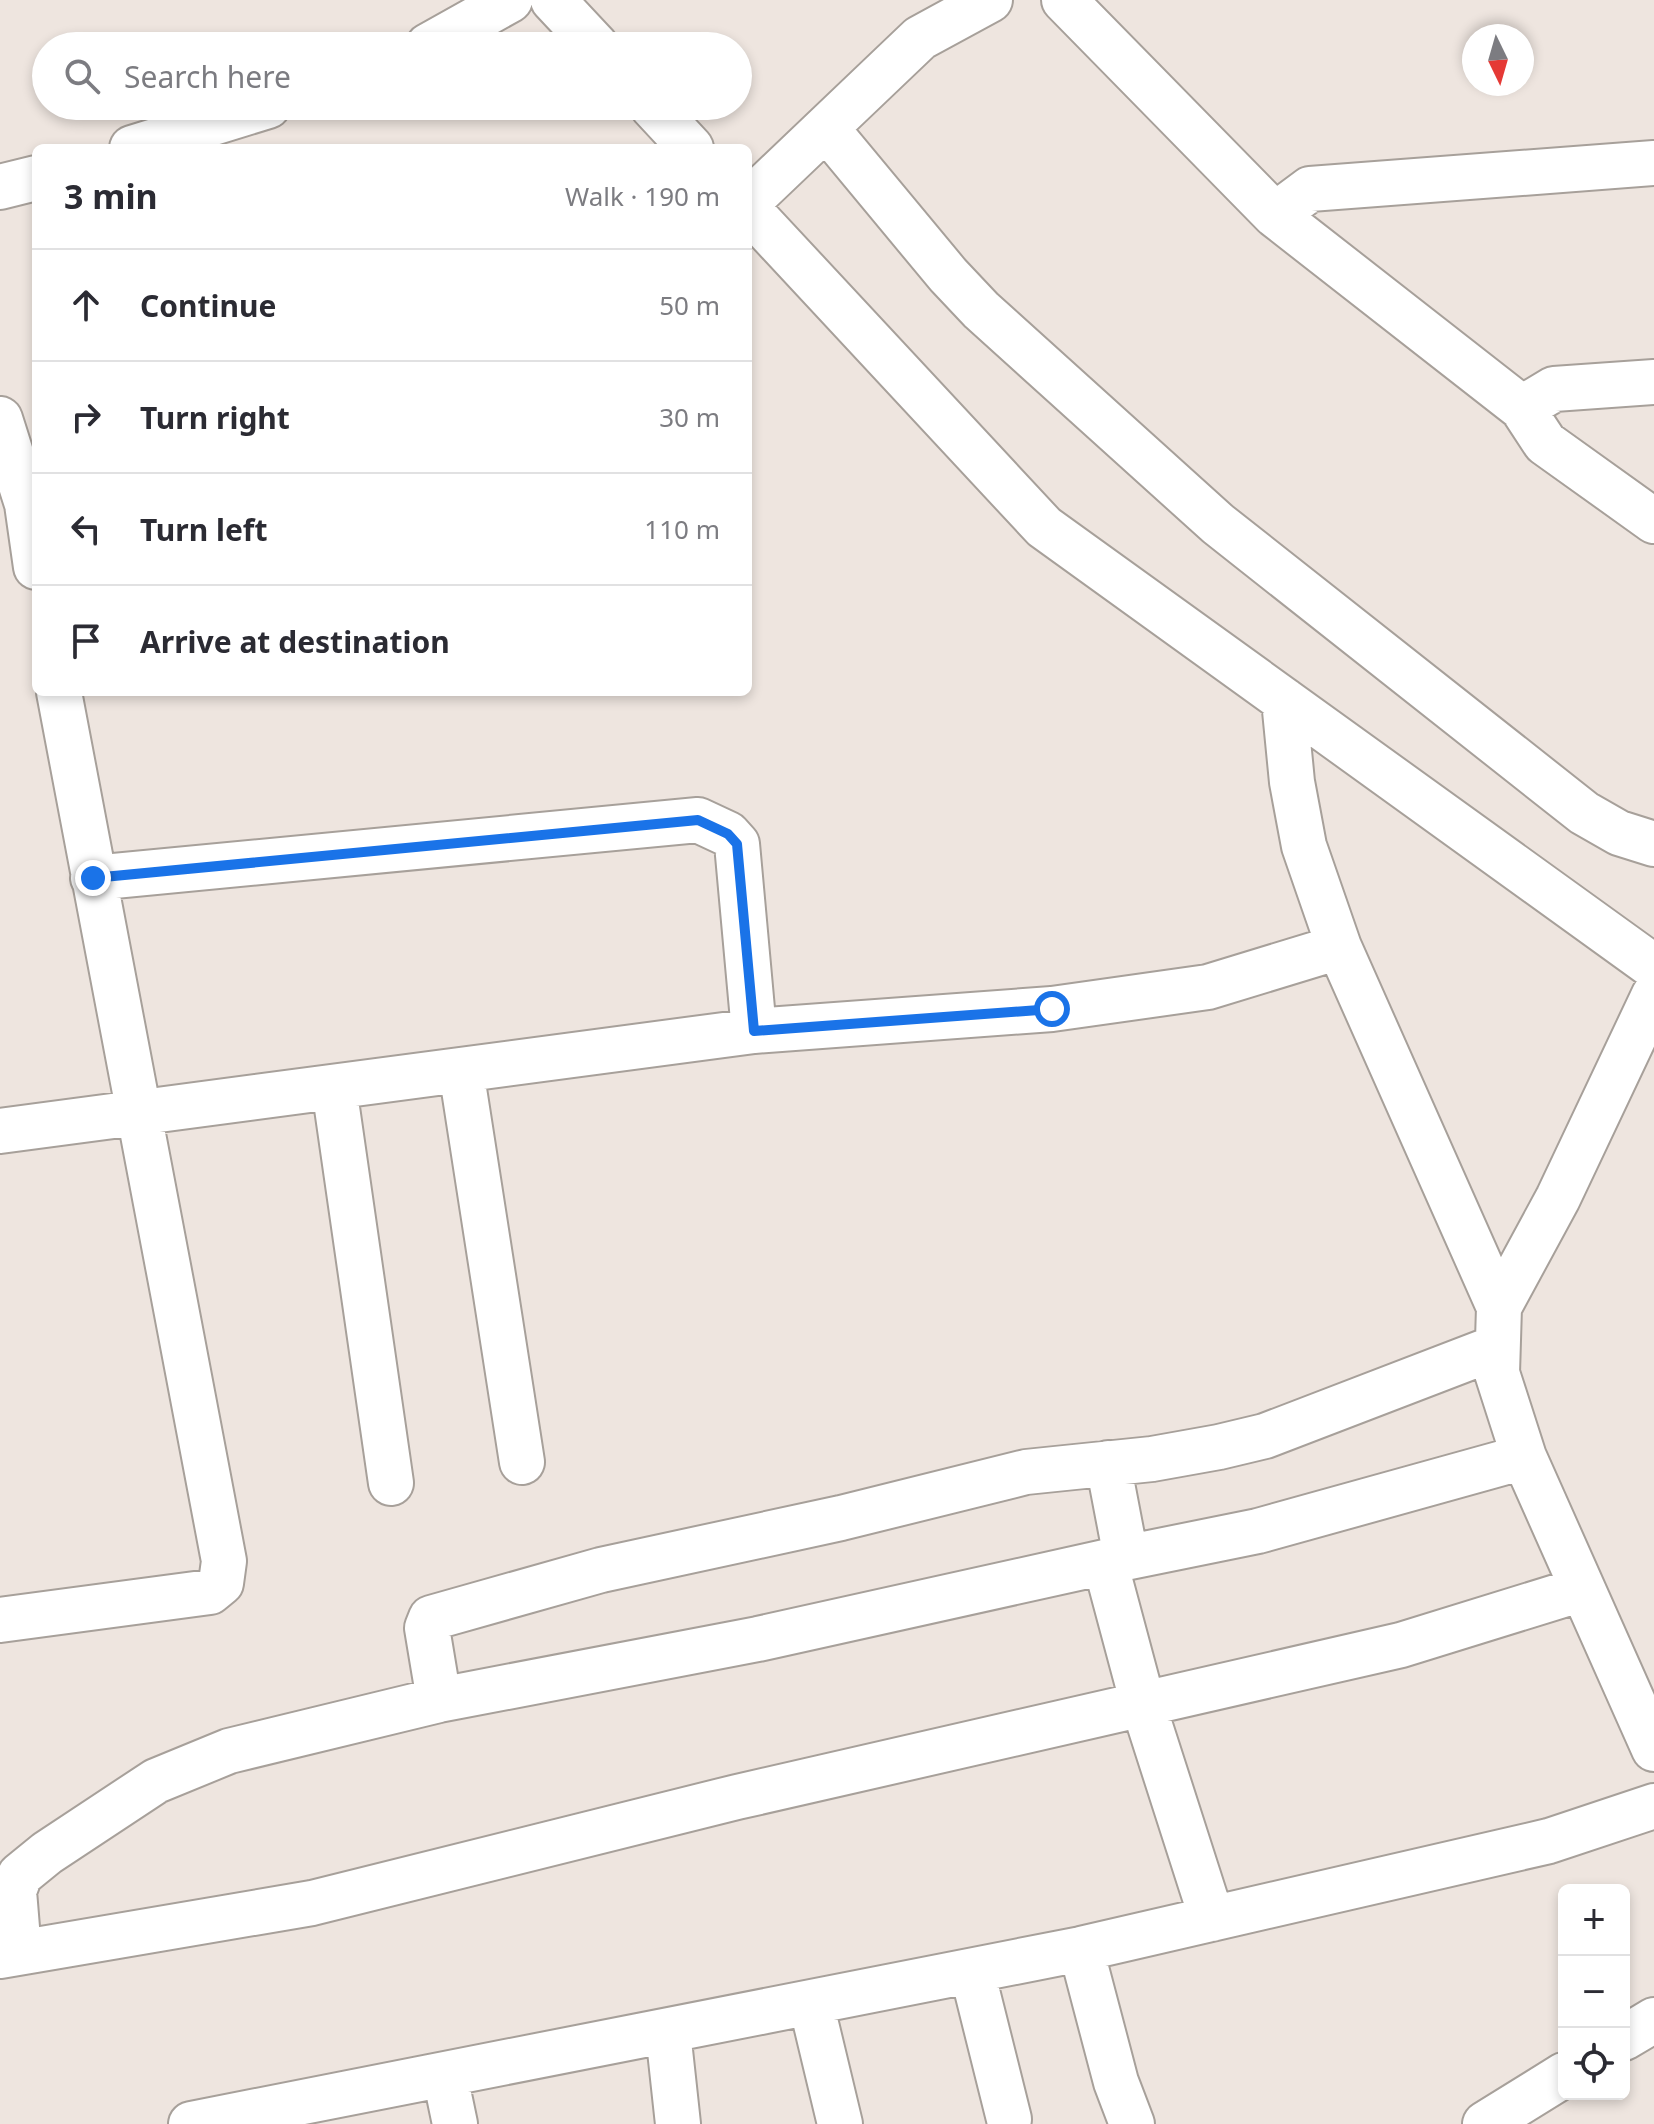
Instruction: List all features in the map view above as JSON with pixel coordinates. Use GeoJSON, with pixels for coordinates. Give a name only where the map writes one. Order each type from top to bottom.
{"type":"FeatureCollection","features":[{"type":"Feature","properties":{"kind":"street"},"geometry":{"type":"LineString","coordinates":[[453,32],[510,0]]}},
{"type":"Feature","properties":{"kind":"street"},"geometry":{"type":"LineString","coordinates":[[553,0],[583,32]]}},
{"type":"Feature","properties":{"kind":"street"},"geometry":{"type":"LineString","coordinates":[[752,198],[920,38],[990,0]]}},
{"type":"Feature","properties":{"kind":"street"},"geometry":{"type":"LineString","coordinates":[[1064,0],[1275,215],[1522,408],[1545,443],[1654,521]]}},
{"type":"Feature","properties":{"kind":"street"},"geometry":{"type":"LineString","coordinates":[[145,144],[223,120]]}},
{"type":"Feature","properties":{"kind":"street"},"geometry":{"type":"LineString","coordinates":[[665,120],[687,144]]}},
{"type":"Feature","properties":{"kind":"street"},"geometry":{"type":"LineString","coordinates":[[826,128],[948,275],[981,310],[1218,524],[1584,813],[1619,833],[1653,844]]}},
{"type":"Feature","properties":{"kind":"street"},"geometry":{"type":"LineString","coordinates":[[1275,215],[1310,189],[1654,163]]}},
{"type":"Feature","properties":{"kind":"street"},"geometry":{"type":"LineString","coordinates":[[0,187],[32,179]]}},
{"type":"Feature","properties":{"kind":"street"},"geometry":{"type":"LineString","coordinates":[[752,213],[1044,527],[1654,967]]}},
{"type":"Feature","properties":{"kind":"street"},"geometry":{"type":"LineString","coordinates":[[1522,408],[1554,389],[1654,382]]}},
{"type":"Feature","properties":{"kind":"street"},"geometry":{"type":"LineString","coordinates":[[0,419],[27,504],[32,539]]}},
{"type":"Feature","properties":{"kind":"street"},"geometry":{"type":"LineString","coordinates":[[0,1620],[210,1592],[221,1583],[224,1561],[60,696]]}},
{"type":"Feature","properties":{"kind":"street"},"geometry":{"type":"LineString","coordinates":[[1284,700],[1292,782],[1304,846],[1339,947],[1498,1327]]}},
{"type":"Feature","properties":{"kind":"street"},"geometry":{"type":"LineString","coordinates":[[93,878],[698,820],[728,834],[737,844],[754,1031]]}},
{"type":"Feature","properties":{"kind":"street"},"geometry":{"type":"LineString","coordinates":[[0,1131],[754,1031],[1052,1009],[1208,987],[1339,947]]}},
{"type":"Feature","properties":{"kind":"street"},"geometry":{"type":"LineString","coordinates":[[1654,995],[1498,1327],[1497,1373],[1524,1457],[1654,1749]]}},
{"type":"Feature","properties":{"kind":"street"},"geometry":{"type":"LineString","coordinates":[[461,1070],[522,1462]]}},
{"type":"Feature","properties":{"kind":"street"},"geometry":{"type":"LineString","coordinates":[[334,1087],[391,1483]]}},
{"type":"Feature","properties":{"kind":"street"},"geometry":{"type":"LineString","coordinates":[[439,1700],[427,1628],[431,1618],[601,1570],[841,1518],[1026,1472],[1219,1447],[1265,1436],[1498,1327]]}},
{"type":"Feature","properties":{"kind":"street"},"geometry":{"type":"LineString","coordinates":[[1524,1457],[1258,1531],[758,1639],[439,1700],[229,1751],[156,1781],[47,1853],[20,1875],[14,1891],[10,1954],[312,1903],[752,1793],[1401,1645],[1582,1589]]}},
{"type":"Feature","properties":{"kind":"street"},"geometry":{"type":"LineString","coordinates":[[1108,1463],[1115,1560],[1143,1704],[1212,1919]]}},
{"type":"Feature","properties":{"kind":"street"},"geometry":{"type":"LineString","coordinates":[[191,2124],[289,2115],[445,2076],[1081,1949],[1549,1841],[1654,1806]]}},
{"type":"Feature","properties":{"kind":"street"},"geometry":{"type":"LineString","coordinates":[[1081,1949],[1116,2082],[1132,2124]]}},
{"type":"Feature","properties":{"kind":"street"},"geometry":{"type":"LineString","coordinates":[[972,1971],[1009,2119]]}},
{"type":"Feature","properties":{"kind":"street"},"geometry":{"type":"LineString","coordinates":[[811,2003],[840,2124]]}},
{"type":"Feature","properties":{"kind":"street"},"geometry":{"type":"LineString","coordinates":[[1630,2034],[1654,2020]]}},
{"type":"Feature","properties":{"kind":"street"},"geometry":{"type":"LineString","coordinates":[[668,2032],[678,2124]]}},
{"type":"Feature","properties":{"kind":"street"},"geometry":{"type":"LineString","coordinates":[[445,2076],[455,2124]]}},
{"type":"Feature","properties":{"kind":"street"},"geometry":{"type":"LineString","coordinates":[[1485,2124],[1558,2079]]}},
{"type":"Feature","properties":{"kind":"route"},"geometry":{"type":"LineString","coordinates":[[93,878],[698,820],[714,825],[737,844],[754,1031],[1052,1009]]}}]}
